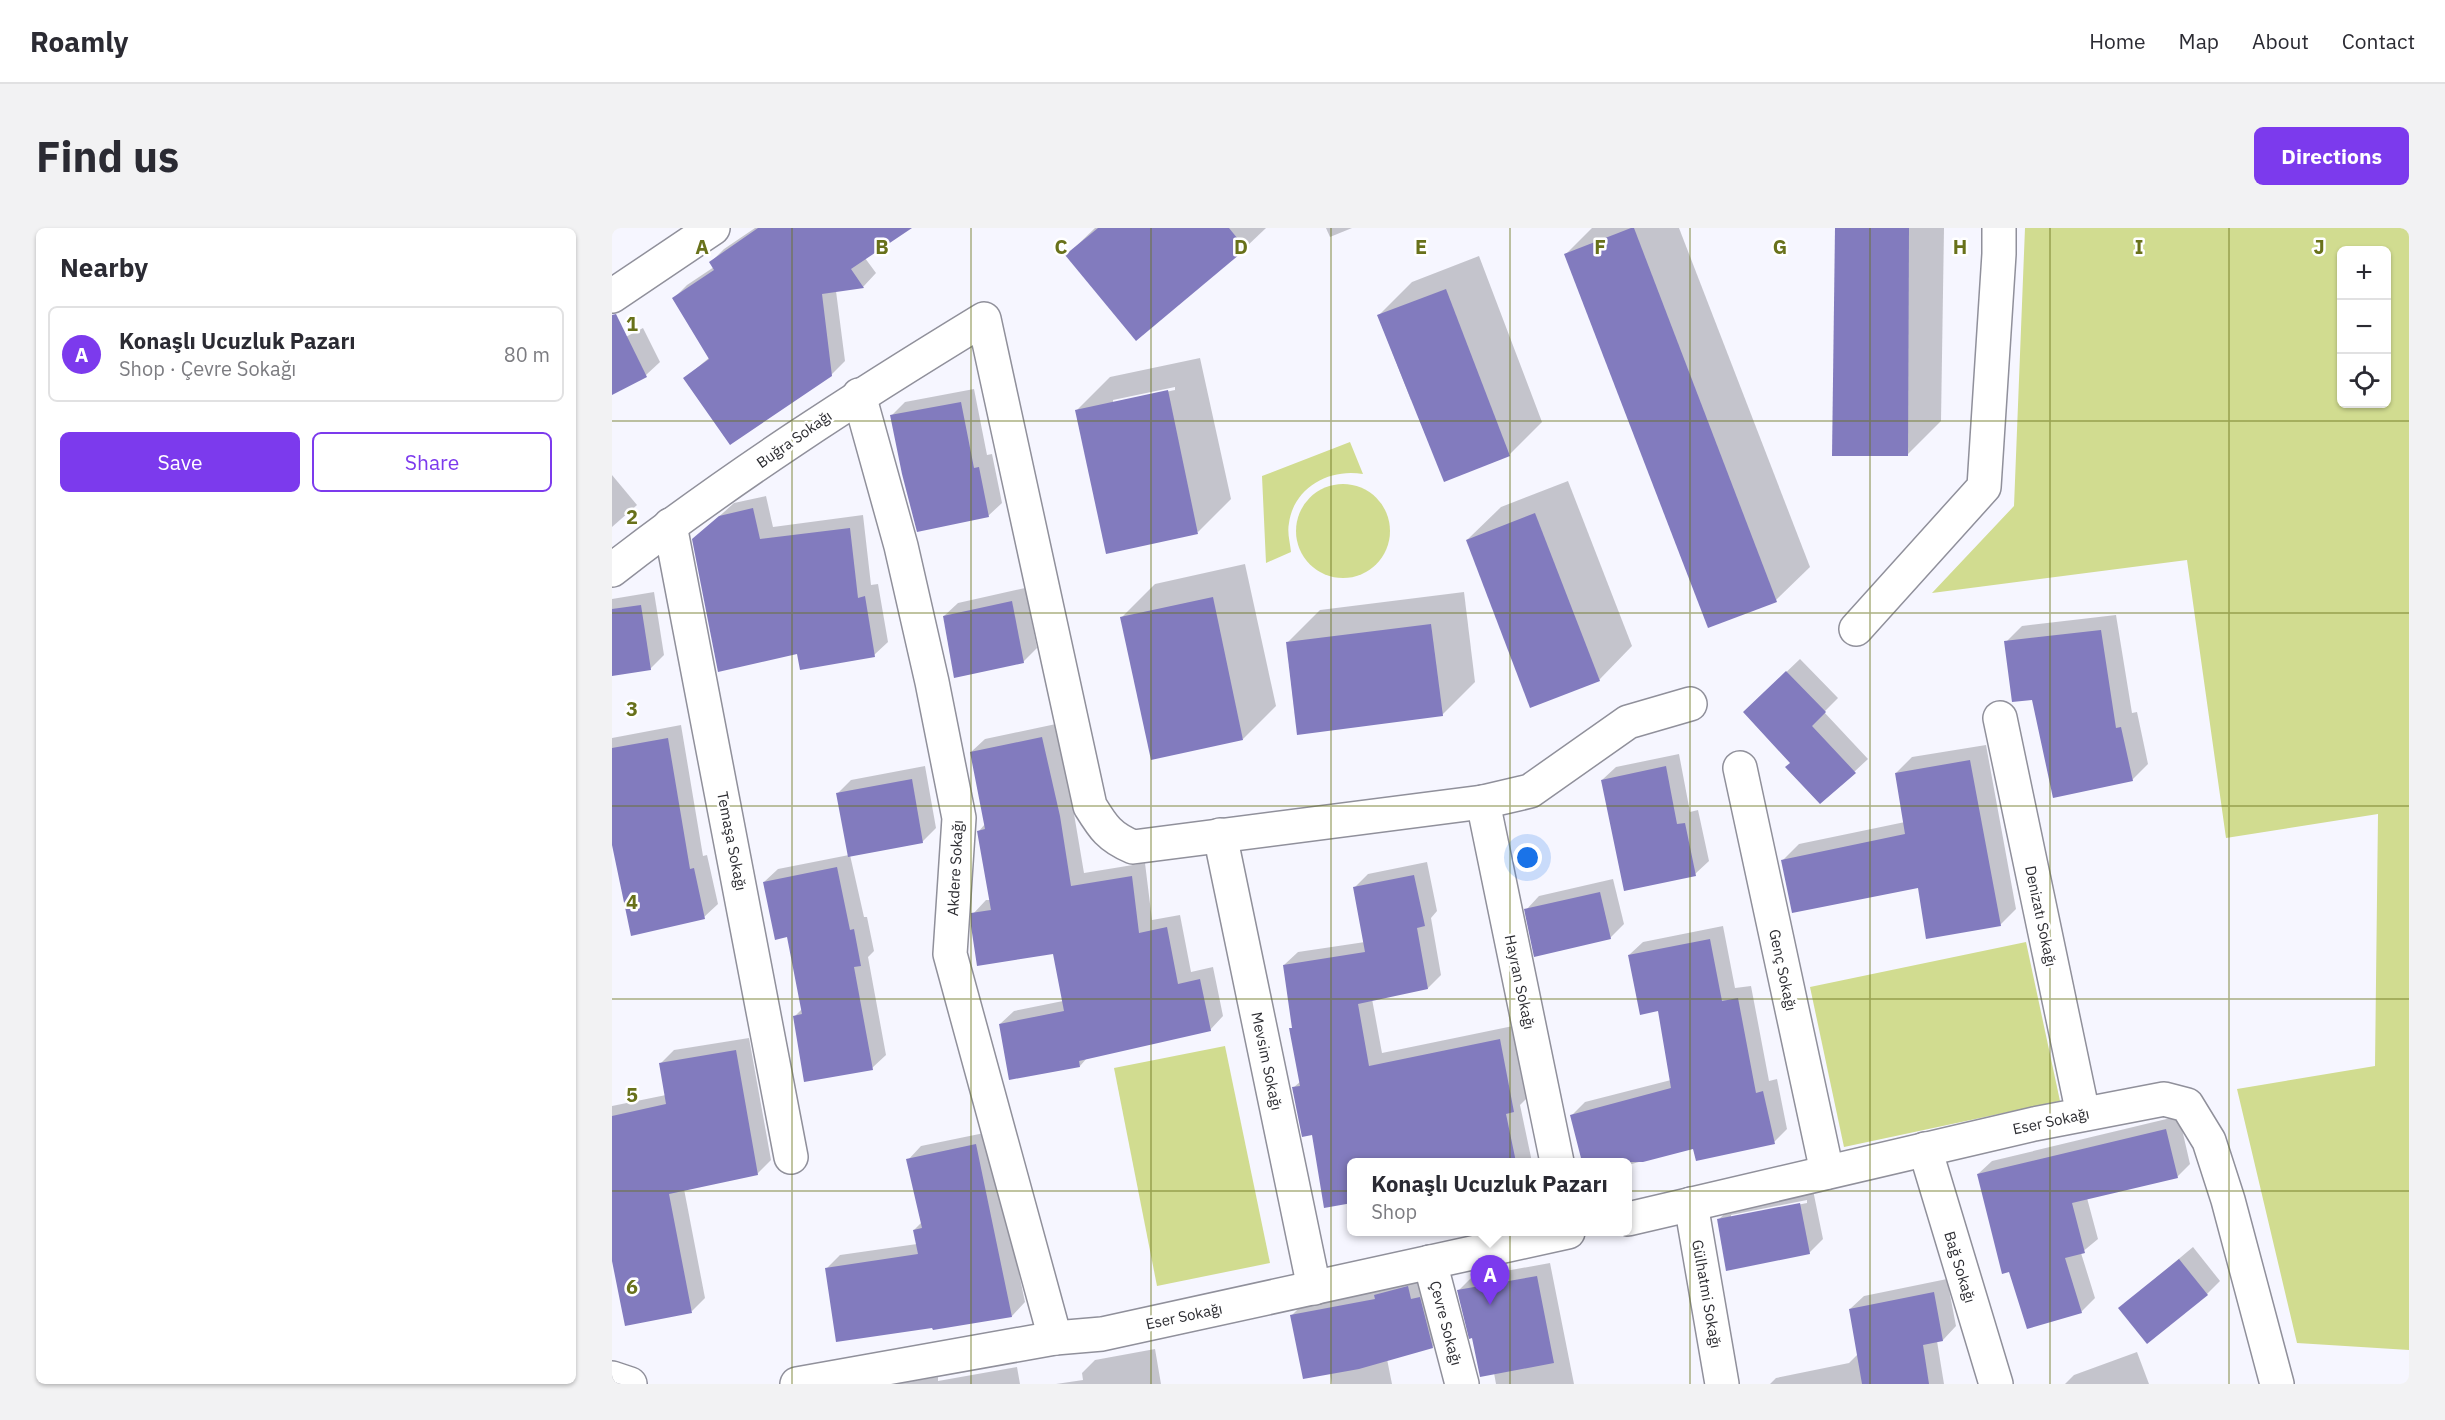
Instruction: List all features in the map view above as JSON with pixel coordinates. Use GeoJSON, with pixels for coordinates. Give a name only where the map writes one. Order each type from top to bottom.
{"type":"FeatureCollection","features":[{"type":"Feature","properties":{"kind":"street"},"geometry":{"type":"LineString","coordinates":[[612,296],[713,228]]}},
{"type":"Feature","properties":{"kind":"street"},"geometry":{"type":"LineString","coordinates":[[1856,629],[1984,487],[2000,254],[1999,228]]}},
{"type":"Feature","properties":{"kind":"street","name":"Buğra Sokağı"},"geometry":{"type":"LineString","coordinates":[[612,570],[670,525],[859,395],[984,319],[1090,806],[1105,831],[1133,847],[1220,835]]}},
{"type":"Feature","properties":{"kind":"street","name":"Akdere Sokağı"},"geometry":{"type":"LineString","coordinates":[[859,395],[901,546],[932,682],[959,818],[950,954],[1055,1338]]}},
{"type":"Feature","properties":{"kind":"street","name":"Temaşa Sokağı"},"geometry":{"type":"LineString","coordinates":[[670,525],[791,1157]]}},
{"type":"Feature","properties":{"kind":"street"},"geometry":{"type":"LineString","coordinates":[[1220,835],[1483,802],[1530,791],[1628,722],[1690,704]]}},
{"type":"Feature","properties":{"kind":"street","name":"Denizatı Sokağı"},"geometry":{"type":"LineString","coordinates":[[2000,718],[2083,1114]]}},
{"type":"Feature","properties":{"kind":"street","name":"Genç Sokağı"},"geometry":{"type":"LineString","coordinates":[[1740,768],[1827,1172]]}},
{"type":"Feature","properties":{"kind":"street","name":"Hayran Sokağı"},"geometry":{"type":"LineString","coordinates":[[1483,802],[1556,1158]]}},
{"type":"Feature","properties":{"kind":"street","name":"Mevsim Sokağı"},"geometry":{"type":"LineString","coordinates":[[1220,835],[1314,1288]]}},
{"type":"Feature","properties":{"kind":"street","name":"Eser Sokağı"},"geometry":{"type":"LineString","coordinates":[[1632,1218],[1925,1149],[2083,1114],[2164,1099],[2187,1105],[2209,1141],[2228,1200],[2277,1384]]}},
{"type":"Feature","properties":{"kind":"street","name":"Bağ Sokağı"},"geometry":{"type":"LineString","coordinates":[[1925,1149],[1996,1384]]}},
{"type":"Feature","properties":{"kind":"street","name":"Gülhatmi Sokağı"},"geometry":{"type":"LineString","coordinates":[[1691,1204],[1722,1384]]}},
{"type":"Feature","properties":{"kind":"street","name":"Eser Sokağı"},"geometry":{"type":"LineString","coordinates":[[797,1384],[1055,1338],[1102,1334],[1550,1236]]}},
{"type":"Feature","properties":{"kind":"street","name":"Çevre Sokağı"},"geometry":{"type":"LineString","coordinates":[[1430,1262],[1462,1384]]}},
{"type":"Feature","properties":{"kind":"street"},"geometry":{"type":"LineString","coordinates":[[612,1378],[630,1384]]}},
{"type":"Feature","properties":{"kind":"green space"},"geometry":{"type":"Polygon","coordinates":[[[2025,228],[2409,228],[2409,1350],[2297,1343],[2237,1089],[2375,1066],[2378,814],[2226,838],[2187,560],[1932,593],[2014,506],[2025,228]]]}},
{"type":"Feature","properties":{"kind":"green space"},"geometry":{"type":"Polygon","coordinates":[[[1350,442],[1363,474],[1338,474],[1326,477],[1306,490],[1292,510],[1288,534],[1291,552],[1266,563],[1262,476],[1350,442]]]}},
{"type":"Feature","properties":{"kind":"green space"},"geometry":{"type":"Polygon","coordinates":[[[1343,484],[1361,488],[1376,498],[1386,513],[1390,531],[1386,549],[1376,564],[1361,574],[1343,578],[1325,574],[1310,564],[1300,549],[1296,531],[1300,513],[1310,498],[1325,488],[1343,484]]]}},
{"type":"Feature","properties":{"kind":"green space"},"geometry":{"type":"Polygon","coordinates":[[[2026,942],[2060,1101],[1844,1147],[1810,987],[2026,942]]]}},
{"type":"Feature","properties":{"kind":"green space"},"geometry":{"type":"Polygon","coordinates":[[[1225,1046],[1270,1263],[1157,1286],[1114,1068],[1225,1046]]]}},
{"type":"Feature","properties":{"kind":"building"},"geometry":{"type":"Polygon","coordinates":[[[758,228],[912,228],[851,269],[864,288],[822,294],[832,376],[730,445],[683,378],[709,359],[672,298],[714,270],[709,262],[758,228]]]}},
{"type":"Feature","properties":{"kind":"building"},"geometry":{"type":"Polygon","coordinates":[[[1098,228],[1229,228],[1246,249],[1136,341],[1065,255],[1098,228]]]}},
{"type":"Feature","properties":{"kind":"building"},"geometry":{"type":"Polygon","coordinates":[[[1634,228],[1777,602],[1708,628],[1564,254],[1634,228]]]}},
{"type":"Feature","properties":{"kind":"building"},"geometry":{"type":"Polygon","coordinates":[[[1835,228],[1909,228],[1908,456],[1832,456],[1835,228]]]}},
{"type":"Feature","properties":{"kind":"building"},"geometry":{"type":"Polygon","coordinates":[[[1446,289],[1510,456],[1444,482],[1377,315],[1446,289]]]}},
{"type":"Feature","properties":{"kind":"building"},"geometry":{"type":"Polygon","coordinates":[[[616,314],[647,377],[612,395],[612,315],[616,314]]]}},
{"type":"Feature","properties":{"kind":"building"},"geometry":{"type":"Polygon","coordinates":[[[1168,390],[1198,534],[1106,554],[1075,410],[1168,390]]]}},
{"type":"Feature","properties":{"kind":"building"},"geometry":{"type":"Polygon","coordinates":[[[961,402],[974,468],[979,467],[989,517],[917,532],[890,415],[961,402]]]}},
{"type":"Feature","properties":{"kind":"building"},"geometry":{"type":"Polygon","coordinates":[[[753,508],[760,539],[850,528],[858,598],[865,596],[875,657],[800,670],[797,654],[718,672],[692,539],[719,516],[753,508]]]}},
{"type":"Feature","properties":{"kind":"building"},"geometry":{"type":"Polygon","coordinates":[[[1535,513],[1600,681],[1530,708],[1466,540],[1535,513]]]}},
{"type":"Feature","properties":{"kind":"building"},"geometry":{"type":"Polygon","coordinates":[[[1213,597],[1243,740],[1151,760],[1120,617],[1213,597]]]}},
{"type":"Feature","properties":{"kind":"building"},"geometry":{"type":"Polygon","coordinates":[[[1012,601],[1024,663],[954,678],[943,616],[1012,601]]]}},
{"type":"Feature","properties":{"kind":"building"},"geometry":{"type":"Polygon","coordinates":[[[641,605],[651,670],[612,676],[612,609],[641,605]]]}},
{"type":"Feature","properties":{"kind":"building"},"geometry":{"type":"Polygon","coordinates":[[[1431,624],[1443,716],[1297,735],[1286,642],[1431,624]]]}},
{"type":"Feature","properties":{"kind":"building"},"geometry":{"type":"Polygon","coordinates":[[[2101,630],[2116,728],[2121,727],[2133,781],[2053,798],[2032,700],[2012,702],[2004,641],[2101,630]]]}},
{"type":"Feature","properties":{"kind":"building"},"geometry":{"type":"Polygon","coordinates":[[[1786,671],[1826,712],[1812,726],[1856,773],[1820,804],[1785,767],[1790,763],[1743,712],[1786,671]]]}},
{"type":"Feature","properties":{"kind":"building"},"geometry":{"type":"Polygon","coordinates":[[[1042,737],[1060,816],[1071,886],[1132,876],[1139,933],[1167,927],[1178,984],[1200,979],[1211,1031],[1079,1061],[1080,1067],[1009,1080],[999,1024],[1064,1011],[1053,954],[977,966],[971,913],[991,910],[977,831],[985,829],[970,752],[1042,737]]]}},
{"type":"Feature","properties":{"kind":"building"},"geometry":{"type":"Polygon","coordinates":[[[668,738],[690,869],[694,868],[705,919],[631,936],[612,845],[612,748],[668,738]]]}},
{"type":"Feature","properties":{"kind":"building"},"geometry":{"type":"Polygon","coordinates":[[[1970,760],[2001,926],[1926,939],[1918,888],[1792,913],[1781,860],[1905,834],[1895,773],[1970,760]]]}},
{"type":"Feature","properties":{"kind":"building"},"geometry":{"type":"Polygon","coordinates":[[[1666,766],[1677,824],[1685,823],[1696,876],[1624,891],[1601,780],[1666,766]]]}},
{"type":"Feature","properties":{"kind":"building"},"geometry":{"type":"Polygon","coordinates":[[[912,779],[923,843],[848,857],[836,793],[912,779]]]}},
{"type":"Feature","properties":{"kind":"building"},"geometry":{"type":"Polygon","coordinates":[[[837,867],[850,930],[854,929],[861,966],[854,967],[873,1070],[804,1082],[793,1016],[802,1014],[787,937],[775,940],[763,882],[837,867]]]}},
{"type":"Feature","properties":{"kind":"building"},"geometry":{"type":"Polygon","coordinates":[[[1414,875],[1425,926],[1417,928],[1428,989],[1358,1004],[1369,1066],[1500,1039],[1514,1112],[1506,1114],[1515,1158],[1347,1158],[1347,1204],[1324,1208],[1312,1135],[1302,1137],[1292,1087],[1300,1086],[1289,1028],[1292,1028],[1283,965],[1365,952],[1353,887],[1414,875]]]}},
{"type":"Feature","properties":{"kind":"building"},"geometry":{"type":"Polygon","coordinates":[[[1600,892],[1611,939],[1534,957],[1524,909],[1600,892]]]}},
{"type":"Feature","properties":{"kind":"building"},"geometry":{"type":"Polygon","coordinates":[[[1710,939],[1722,1001],[1738,998],[1756,1093],[1763,1091],[1775,1144],[1696,1161],[1693,1149],[1643,1162],[1632,1162],[1632,1158],[1581,1158],[1570,1115],[1671,1088],[1658,1011],[1640,1015],[1628,955],[1710,939]]]}},
{"type":"Feature","properties":{"kind":"building"},"geometry":{"type":"Polygon","coordinates":[[[736,1050],[758,1175],[669,1194],[692,1313],[625,1326],[612,1261],[612,1116],[666,1104],[659,1063],[736,1050]]]}},
{"type":"Feature","properties":{"kind":"building"},"geometry":{"type":"Polygon","coordinates":[[[2166,1129],[2178,1178],[2072,1203],[2085,1253],[2065,1258],[2082,1313],[2027,1329],[2009,1272],[2002,1274],[1977,1174],[2166,1129]]]}},
{"type":"Feature","properties":{"kind":"building"},"geometry":{"type":"Polygon","coordinates":[[[976,1144],[1012,1317],[836,1342],[825,1268],[918,1254],[913,1230],[922,1228],[906,1159],[976,1144]]]}},
{"type":"Feature","properties":{"kind":"building"},"geometry":{"type":"Polygon","coordinates":[[[1800,1203],[1810,1254],[1726,1271],[1717,1219],[1800,1203]]]}},
{"type":"Feature","properties":{"kind":"building"},"geometry":{"type":"Polygon","coordinates":[[[2179,1259],[2208,1295],[2147,1344],[2118,1308],[2179,1259]]]}},
{"type":"Feature","properties":{"kind":"building"},"geometry":{"type":"Polygon","coordinates":[[[1537,1276],[1554,1363],[1480,1377],[1472,1338],[1469,1339],[1457,1290],[1537,1276]]]}},
{"type":"Feature","properties":{"kind":"building"},"geometry":{"type":"Polygon","coordinates":[[[1408,1286],[1411,1299],[1420,1297],[1433,1348],[1359,1369],[1303,1379],[1290,1315],[1375,1299],[1374,1295],[1408,1286]]]}},
{"type":"Feature","properties":{"kind":"building"},"geometry":{"type":"Polygon","coordinates":[[[1934,1292],[1943,1341],[1923,1345],[1929,1384],[1862,1384],[1849,1309],[1934,1292]]]}},
{"type":"Feature","properties":{"kind":"place","name":"Konaşlı Ucuzluk Pazarı"},"geometry":{"type":"Point","coordinates":[1490,1305]}}]}
